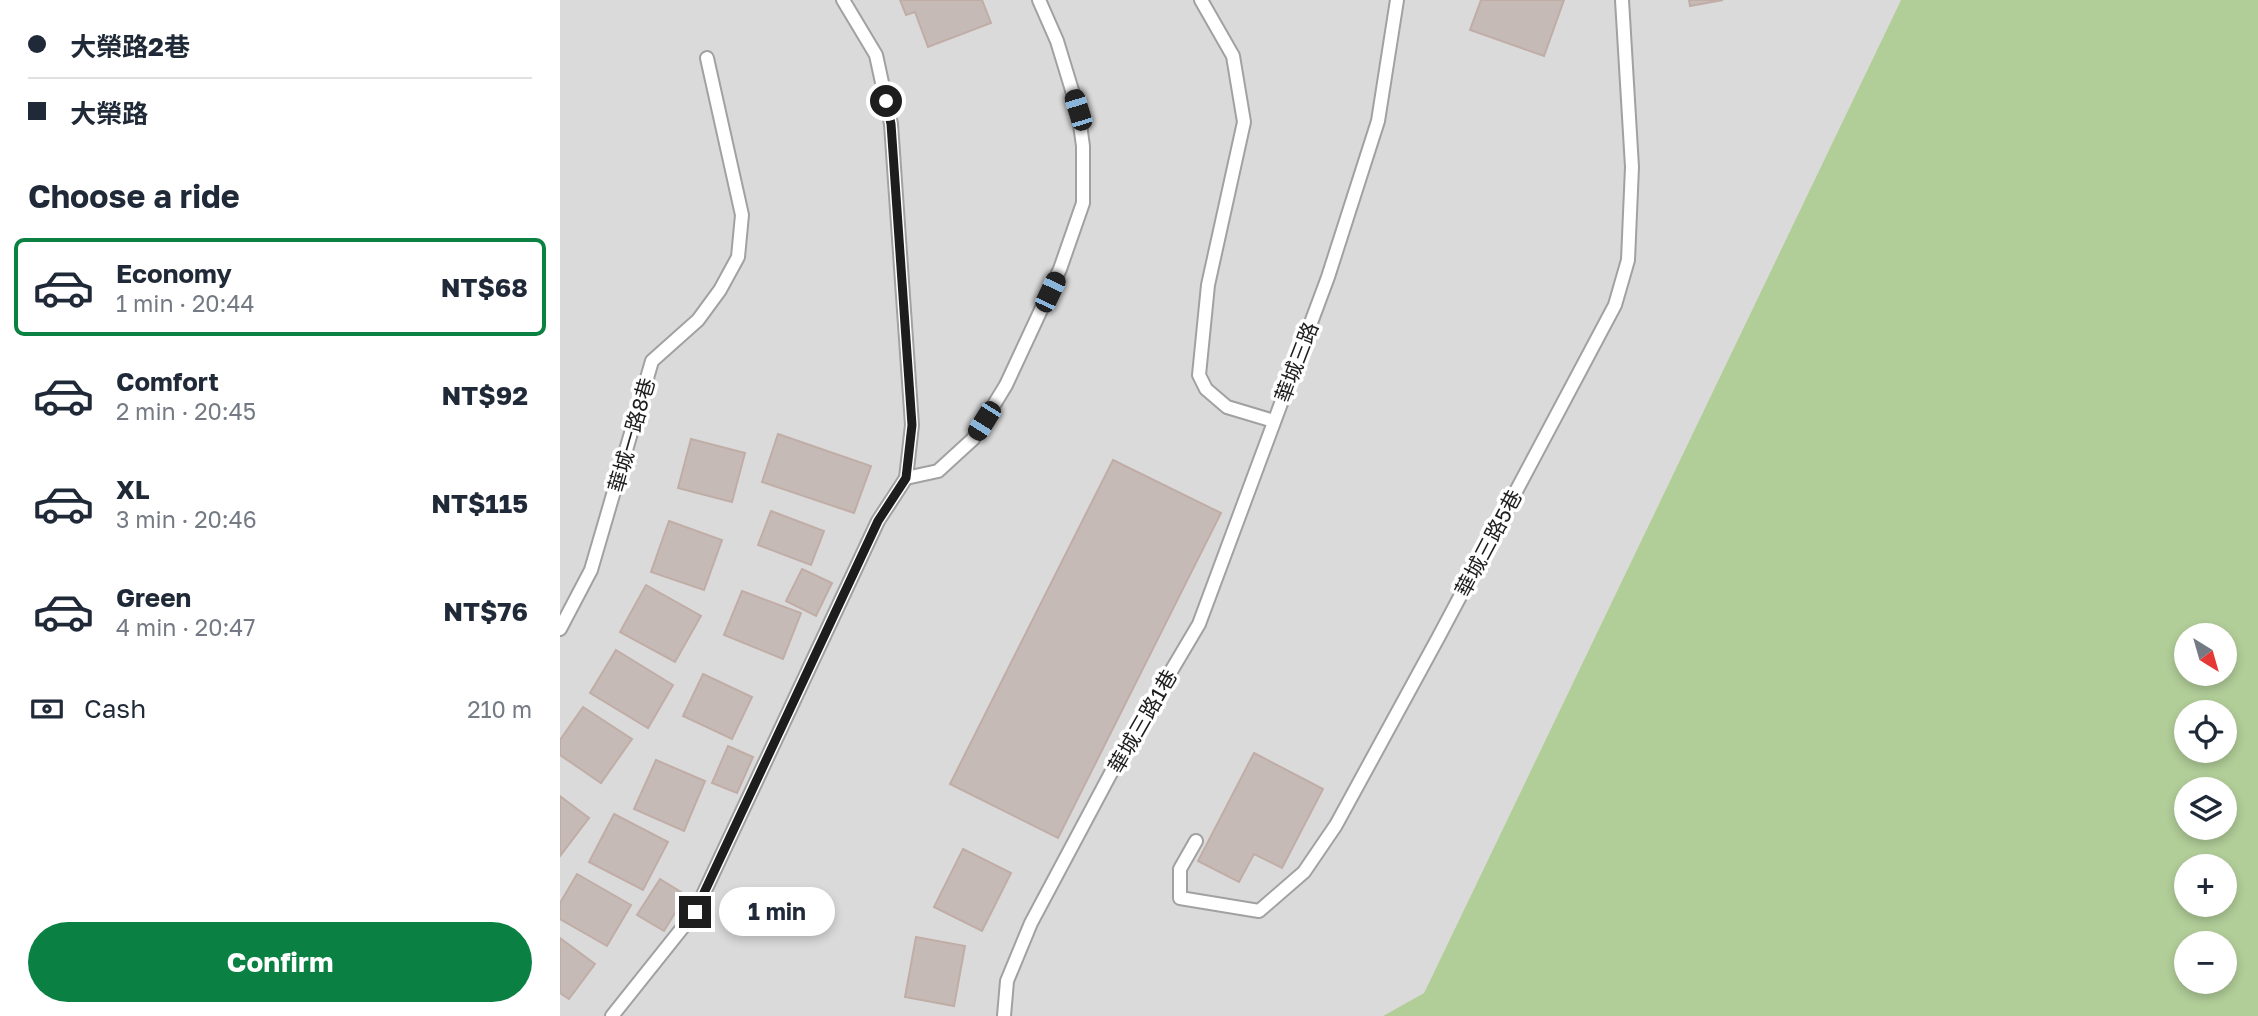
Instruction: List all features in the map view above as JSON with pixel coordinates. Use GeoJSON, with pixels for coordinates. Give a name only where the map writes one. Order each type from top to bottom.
{"type":"FeatureCollection","features":[{"type":"Feature","properties":{"kind":"lane"},"geometry":{"type":"LineString","coordinates":[[612,1016],[695,912],[878,521],[906,478],[912,425],[891,124],[876,55],[844,0]]}},
{"type":"Feature","properties":{"kind":"lane"},"geometry":{"type":"LineString","coordinates":[[906,478],[938,471],[973,439],[1006,385],[1060,269],[1083,203],[1083,146],[1078,110],[1057,41],[1040,0]]}},
{"type":"Feature","properties":{"kind":"lane","name":"華城三路"},"geometry":{"type":"LineString","coordinates":[[1201,0],[1233,56],[1244,122],[1208,285],[1199,375],[1206,389],[1227,407],[1274,421],[1328,277],[1378,121],[1397,0]]}},
{"type":"Feature","properties":{"kind":"lane","name":"華城三路5巷"},"geometry":{"type":"LineString","coordinates":[[1196,841],[1180,869],[1180,898],[1259,911],[1304,872],[1336,825],[1615,305],[1628,260],[1632,167],[1622,0]]}},
{"type":"Feature","properties":{"kind":"lane","name":"華城一路8巷"},"geometry":{"type":"LineString","coordinates":[[560,629],[591,570],[652,361],[698,320],[720,290],[738,257],[742,215],[707,58]]}},
{"type":"Feature","properties":{"kind":"lane","name":"華城三路1巷"},"geometry":{"type":"LineString","coordinates":[[1004,1016],[1007,981],[1031,923],[1112,771],[1199,624],[1274,421]]}},
{"type":"Feature","properties":{"kind":"shaded area"},"geometry":{"type":"Polygon","coordinates":[[[560,0],[1901,0],[1424,993],[1383,1016],[560,1016],[560,0]]]}},
{"type":"Feature","properties":{"kind":"green space"},"geometry":{"type":"Polygon","coordinates":[[[1901,0],[2258,0],[2258,1016],[1383,1016],[1424,993],[1901,0]]]}},
{"type":"Feature","properties":{"kind":"building"},"geometry":{"type":"Polygon","coordinates":[[[900,0],[982,0],[991,23],[928,47],[915,12],[906,15],[900,0]]]}},
{"type":"Feature","properties":{"kind":"building"},"geometry":{"type":"Polygon","coordinates":[[[1481,0],[1564,0],[1544,56],[1470,30],[1481,0]]]}},
{"type":"Feature","properties":{"kind":"building"},"geometry":{"type":"Polygon","coordinates":[[[1689,0],[1723,0],[1690,6],[1689,0]]]}},
{"type":"Feature","properties":{"kind":"building"},"geometry":{"type":"Polygon","coordinates":[[[778,434],[871,466],[854,513],[762,482],[778,434]]]}},
{"type":"Feature","properties":{"kind":"building"},"geometry":{"type":"Polygon","coordinates":[[[691,439],[745,453],[732,502],[678,488],[691,439]]]}},
{"type":"Feature","properties":{"kind":"building"},"geometry":{"type":"Polygon","coordinates":[[[1113,460],[1221,513],[1058,838],[950,784],[1113,460]]]}},
{"type":"Feature","properties":{"kind":"building"},"geometry":{"type":"Polygon","coordinates":[[[771,511],[824,531],[811,565],[758,545],[771,511]]]}},
{"type":"Feature","properties":{"kind":"building"},"geometry":{"type":"Polygon","coordinates":[[[669,521],[722,540],[704,590],[651,572],[669,521]]]}},
{"type":"Feature","properties":{"kind":"building"},"geometry":{"type":"Polygon","coordinates":[[[802,569],[832,583],[816,616],[786,601],[802,569]]]}},
{"type":"Feature","properties":{"kind":"building"},"geometry":{"type":"Polygon","coordinates":[[[646,585],[701,616],[675,662],[620,632],[646,585]]]}},
{"type":"Feature","properties":{"kind":"building"},"geometry":{"type":"Polygon","coordinates":[[[742,591],[801,613],[783,659],[724,635],[742,591]]]}},
{"type":"Feature","properties":{"kind":"building"},"geometry":{"type":"Polygon","coordinates":[[[616,650],[673,685],[648,728],[590,693],[616,650]]]}},
{"type":"Feature","properties":{"kind":"building"},"geometry":{"type":"Polygon","coordinates":[[[703,674],[752,697],[732,739],[683,716],[703,674]]]}},
{"type":"Feature","properties":{"kind":"building"},"geometry":{"type":"Polygon","coordinates":[[[583,707],[632,739],[601,783],[560,755],[560,740],[583,707]]]}},
{"type":"Feature","properties":{"kind":"building"},"geometry":{"type":"Polygon","coordinates":[[[728,746],[753,757],[737,793],[712,783],[728,746]]]}},
{"type":"Feature","properties":{"kind":"building"},"geometry":{"type":"Polygon","coordinates":[[[1254,753],[1323,789],[1282,868],[1254,854],[1239,882],[1198,861],[1254,753]]]}},
{"type":"Feature","properties":{"kind":"building"},"geometry":{"type":"Polygon","coordinates":[[[656,760],[705,781],[684,831],[634,809],[656,760]]]}},
{"type":"Feature","properties":{"kind":"building"},"geometry":{"type":"Polygon","coordinates":[[[560,796],[589,818],[560,856],[560,796]]]}},
{"type":"Feature","properties":{"kind":"building"},"geometry":{"type":"Polygon","coordinates":[[[614,814],[668,842],[643,890],[589,862],[614,814]]]}},
{"type":"Feature","properties":{"kind":"building"},"geometry":{"type":"Polygon","coordinates":[[[963,849],[1011,873],[982,931],[934,907],[963,849]]]}},
{"type":"Feature","properties":{"kind":"building"},"geometry":{"type":"Polygon","coordinates":[[[577,874],[631,905],[607,946],[560,919],[560,903],[577,874]]]}},
{"type":"Feature","properties":{"kind":"building"},"geometry":{"type":"Polygon","coordinates":[[[660,879],[686,895],[664,931],[637,915],[660,879]]]}},
{"type":"Feature","properties":{"kind":"building"},"geometry":{"type":"Polygon","coordinates":[[[916,937],[965,946],[954,1006],[905,997],[916,937]]]}},
{"type":"Feature","properties":{"kind":"building"},"geometry":{"type":"Polygon","coordinates":[[[560,938],[595,964],[569,999],[560,993],[560,938]]]}},
{"type":"Feature","properties":{"kind":"route"},"geometry":{"type":"LineString","coordinates":[[695,912],[878,521],[906,478],[912,425],[891,124],[886,101]]}}]}
